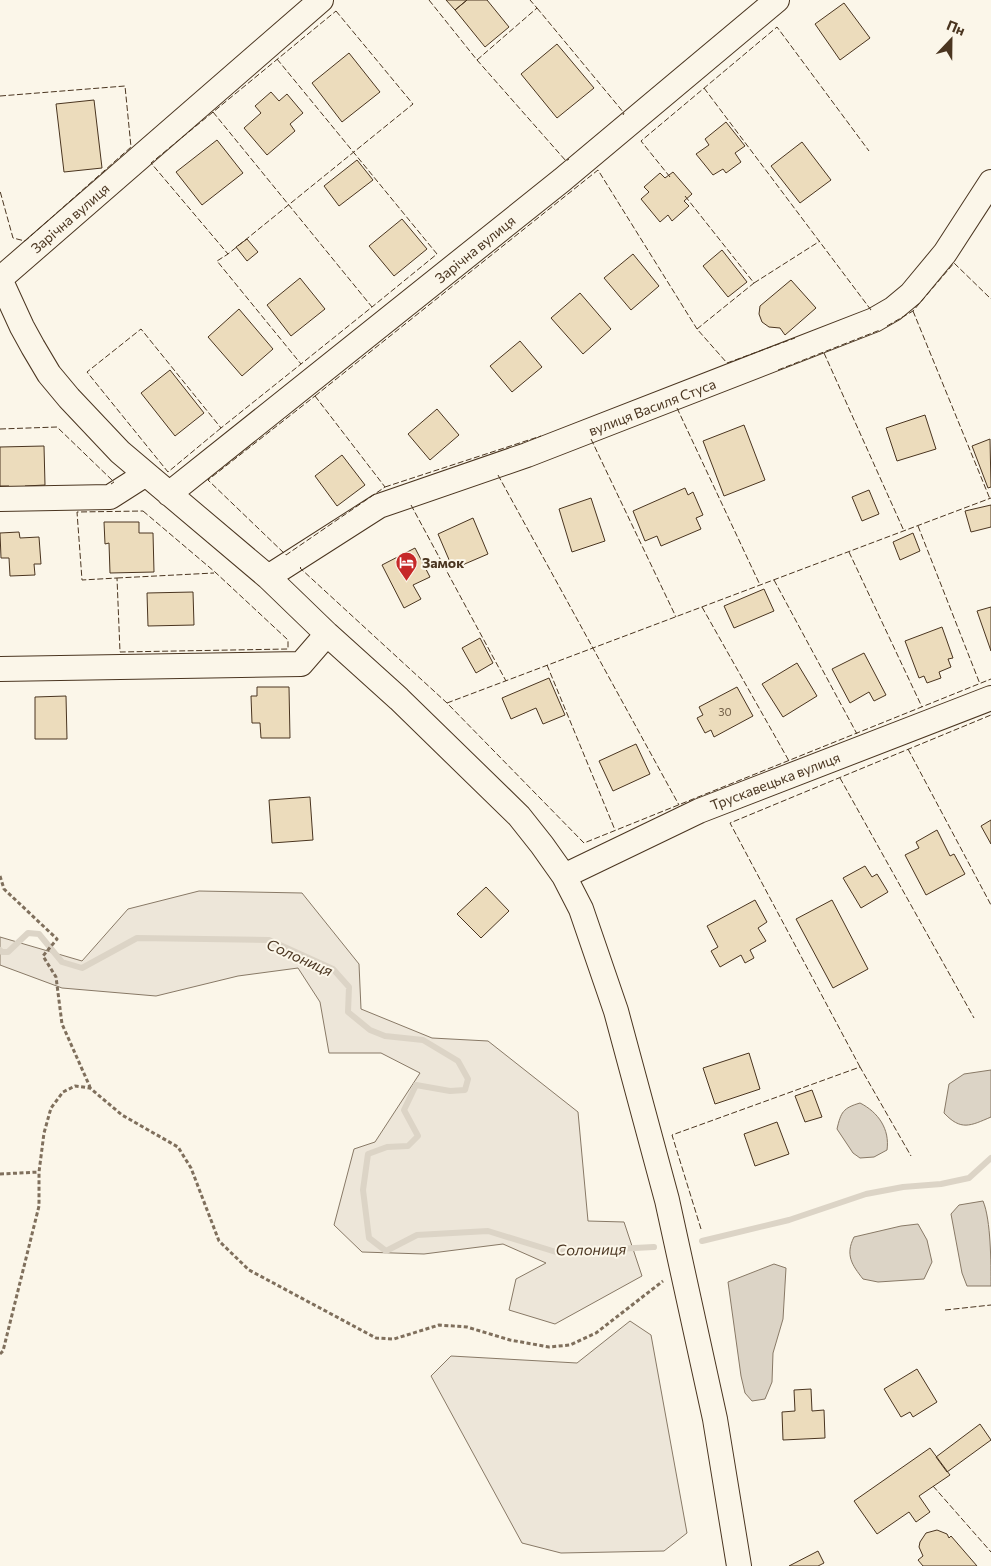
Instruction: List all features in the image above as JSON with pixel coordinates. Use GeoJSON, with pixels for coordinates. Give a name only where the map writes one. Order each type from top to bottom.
{"type":"FeatureCollection","features":[{"type":"Feature","properties":{"kind":"street","name":"Зарічна вулиця"},"geometry":{"type":"LineString","coordinates":[[0,279],[322,0]]}},
{"type":"Feature","properties":{"kind":"street","name":"Зарічна вулиця"},"geometry":{"type":"LineString","coordinates":[[169,494],[562,180],[777,0]]}},
{"type":"Feature","properties":{"kind":"street","name":"вулиця Василя Стуса"},"geometry":{"type":"LineString","coordinates":[[268,577],[379,506],[527,455],[874,320],[893,309],[911,294],[945,253],[991,182]]}},
{"type":"Feature","properties":{"kind":"street"},"geometry":{"type":"LineString","coordinates":[[0,279],[22,327],[49,374],[120,452],[268,577],[327,634],[399,699],[518,816],[564,876],[581,908],[616,1011],[666,1200],[715,1419],[739,1566]]}},
{"type":"Feature","properties":{"kind":"street"},"geometry":{"type":"LineString","coordinates":[[0,499],[110,496],[146,474]]}},
{"type":"Feature","properties":{"kind":"street"},"geometry":{"type":"LineString","coordinates":[[0,669],[301,664],[327,634]]}},
{"type":"Feature","properties":{"kind":"street","name":"Трускавецька вулиця"},"geometry":{"type":"LineString","coordinates":[[564,876],[699,811],[991,698]]}},
{"type":"Feature","properties":{"kind":"path"},"geometry":{"type":"LineString","coordinates":[[0,876],[4,888],[57,939],[43,956],[56,977],[62,1024],[90,1088],[122,1116],[178,1147],[191,1168],[219,1241],[248,1270],[376,1338],[394,1339],[439,1325],[467,1327],[510,1340],[548,1347],[570,1345],[596,1333],[681,1267]]}},
{"type":"Feature","properties":{"kind":"path"},"geometry":{"type":"LineString","coordinates":[[0,1354],[3,1351],[39,1206],[39,1172],[44,1133],[51,1108],[63,1092],[75,1086],[90,1088]]}},
{"type":"Feature","properties":{"kind":"path"},"geometry":{"type":"LineString","coordinates":[[0,1174],[39,1172]]}},
{"type":"Feature","properties":{"kind":"shaded area"},"geometry":{"type":"Polygon","coordinates":[[[199,891],[302,893],[359,964],[361,1009],[432,1038],[488,1041],[578,1112],[588,1221],[624,1222],[642,1276],[555,1324],[509,1310],[516,1279],[546,1263],[503,1244],[424,1254],[362,1252],[334,1225],[354,1149],[375,1142],[420,1073],[381,1053],[329,1053],[320,1002],[298,968],[238,976],[156,996],[62,988],[0,965],[0,937],[82,961],[128,909],[199,891]]]}},
{"type":"Feature","properties":{"kind":"shaded area"},"geometry":{"type":"Polygon","coordinates":[[[991,1070],[991,1117],[966,1125],[961,1125],[950,1119],[944,1113],[949,1084],[964,1074],[991,1070]]]}},
{"type":"Feature","properties":{"kind":"shaded area"},"geometry":{"type":"Polygon","coordinates":[[[860,1103],[877,1116],[887,1135],[887,1150],[874,1157],[860,1158],[853,1153],[837,1129],[840,1118],[846,1109],[860,1103]]]}},
{"type":"Feature","properties":{"kind":"shaded area"},"geometry":{"type":"Polygon","coordinates":[[[983,1201],[988,1219],[991,1286],[967,1286],[962,1273],[951,1214],[959,1205],[983,1201]]]}},
{"type":"Feature","properties":{"kind":"shaded area"},"geometry":{"type":"Polygon","coordinates":[[[918,1224],[927,1240],[932,1262],[924,1279],[878,1282],[863,1279],[851,1260],[850,1249],[854,1237],[918,1224]]]}},
{"type":"Feature","properties":{"kind":"shaded area"},"geometry":{"type":"Polygon","coordinates":[[[774,1264],[786,1268],[783,1319],[773,1353],[772,1382],[765,1399],[752,1401],[745,1393],[741,1376],[728,1282],[774,1264]]]}},
{"type":"Feature","properties":{"kind":"shaded area"},"geometry":{"type":"Polygon","coordinates":[[[630,1321],[651,1335],[687,1533],[664,1551],[561,1553],[522,1543],[431,1376],[451,1356],[577,1363],[630,1321]]]}},
{"type":"Feature","properties":{"kind":"building"},"geometry":{"type":"Polygon","coordinates":[[[446,0],[467,0],[455,10],[446,0]]]}},
{"type":"Feature","properties":{"kind":"building"},"geometry":{"type":"Polygon","coordinates":[[[467,0],[487,0],[509,27],[485,47],[455,10],[467,0]]]}},
{"type":"Feature","properties":{"kind":"building"},"geometry":{"type":"Polygon","coordinates":[[[844,3],[870,38],[840,60],[815,24],[844,3]]]}},
{"type":"Feature","properties":{"kind":"building"},"geometry":{"type":"Polygon","coordinates":[[[557,44],[594,88],[557,118],[521,74],[557,44]]]}},
{"type":"Feature","properties":{"kind":"building"},"geometry":{"type":"Polygon","coordinates":[[[349,53],[380,92],[342,122],[312,83],[349,53]]]}},
{"type":"Feature","properties":{"kind":"building"},"geometry":{"type":"Polygon","coordinates":[[[271,92],[279,101],[287,94],[303,113],[290,124],[295,131],[267,155],[244,128],[261,113],[255,106],[271,92]]]}},
{"type":"Feature","properties":{"kind":"building"},"geometry":{"type":"Polygon","coordinates":[[[94,100],[102,168],[64,172],[56,104],[94,100]]]}},
{"type":"Feature","properties":{"kind":"building"},"geometry":{"type":"Polygon","coordinates":[[[726,122],[745,146],[735,153],[741,162],[726,173],[723,169],[713,175],[696,154],[709,145],[705,139],[726,122]]]}},
{"type":"Feature","properties":{"kind":"building"},"geometry":{"type":"Polygon","coordinates":[[[217,140],[243,173],[202,205],[176,172],[217,140]]]}},
{"type":"Feature","properties":{"kind":"building"},"geometry":{"type":"Polygon","coordinates":[[[802,142],[831,180],[800,203],[771,166],[802,142]]]}},
{"type":"Feature","properties":{"kind":"building"},"geometry":{"type":"Polygon","coordinates":[[[357,160],[373,180],[339,206],[324,186],[357,160]]]}},
{"type":"Feature","properties":{"kind":"building"},"geometry":{"type":"Polygon","coordinates":[[[673,172],[692,194],[684,201],[689,206],[672,221],[668,215],[660,222],[641,199],[649,192],[644,187],[660,173],[665,178],[673,172]]]}},
{"type":"Feature","properties":{"kind":"building"},"geometry":{"type":"Polygon","coordinates":[[[402,219],[427,249],[394,276],[369,246],[402,219]]]}},
{"type":"Feature","properties":{"kind":"building"},"geometry":{"type":"Polygon","coordinates":[[[247,239],[258,252],[247,261],[236,247],[247,239]]]}},
{"type":"Feature","properties":{"kind":"building"},"geometry":{"type":"Polygon","coordinates":[[[722,250],[747,282],[728,297],[703,266],[722,250]]]}},
{"type":"Feature","properties":{"kind":"building"},"geometry":{"type":"Polygon","coordinates":[[[633,254],[659,286],[631,310],[604,278],[633,254]]]}},
{"type":"Feature","properties":{"kind":"building"},"geometry":{"type":"Polygon","coordinates":[[[300,278],[325,309],[291,336],[267,305],[300,278]]]}},
{"type":"Feature","properties":{"kind":"building"},"geometry":{"type":"Polygon","coordinates":[[[791,280],[816,308],[785,335],[780,328],[769,327],[762,322],[759,314],[760,306],[791,280]]]}},
{"type":"Feature","properties":{"kind":"building"},"geometry":{"type":"Polygon","coordinates":[[[580,293],[611,329],[583,354],[551,318],[580,293]]]}},
{"type":"Feature","properties":{"kind":"building"},"geometry":{"type":"Polygon","coordinates":[[[239,309],[273,349],[242,376],[208,337],[239,309]]]}},
{"type":"Feature","properties":{"kind":"building"},"geometry":{"type":"Polygon","coordinates":[[[520,341],[542,367],[512,392],[490,366],[520,341]]]}},
{"type":"Feature","properties":{"kind":"building"},"geometry":{"type":"Polygon","coordinates":[[[170,370],[204,413],[175,436],[141,393],[170,370]]]}},
{"type":"Feature","properties":{"kind":"building"},"geometry":{"type":"Polygon","coordinates":[[[437,409],[459,435],[430,460],[408,434],[437,409]]]}},
{"type":"Feature","properties":{"kind":"building"},"geometry":{"type":"Polygon","coordinates":[[[925,415],[936,449],[897,461],[886,428],[925,415]]]}},
{"type":"Feature","properties":{"kind":"building"},"geometry":{"type":"Polygon","coordinates":[[[744,425],[765,480],[724,496],[703,441],[744,425]]]}},
{"type":"Feature","properties":{"kind":"building"},"geometry":{"type":"Polygon","coordinates":[[[990,439],[991,487],[988,488],[972,446],[990,439]]]}},
{"type":"Feature","properties":{"kind":"building"},"geometry":{"type":"Polygon","coordinates":[[[44,446],[45,485],[25,486],[25,490],[9,490],[9,486],[0,486],[0,447],[44,446]]]}},
{"type":"Feature","properties":{"kind":"building"},"geometry":{"type":"Polygon","coordinates":[[[342,455],[365,485],[337,506],[315,476],[342,455]]]}},
{"type":"Feature","properties":{"kind":"building"},"geometry":{"type":"Polygon","coordinates":[[[685,488],[688,495],[693,492],[703,515],[696,518],[701,529],[661,546],[657,536],[645,541],[633,511],[685,488]]]}},
{"type":"Feature","properties":{"kind":"building"},"geometry":{"type":"Polygon","coordinates":[[[869,490],[879,514],[862,521],[852,497],[869,490]]]}},
{"type":"Feature","properties":{"kind":"building"},"geometry":{"type":"Polygon","coordinates":[[[591,498],[605,541],[572,552],[559,509],[591,498]]]}},
{"type":"Feature","properties":{"kind":"building"},"geometry":{"type":"Polygon","coordinates":[[[991,505],[991,527],[971,532],[965,511],[991,505]]]}},
{"type":"Feature","properties":{"kind":"building"},"geometry":{"type":"Polygon","coordinates":[[[473,518],[488,554],[453,569],[438,534],[473,518]]]}},
{"type":"Feature","properties":{"kind":"building"},"geometry":{"type":"Polygon","coordinates":[[[104,522],[139,522],[139,533],[153,533],[154,572],[110,573],[109,543],[105,544],[104,522]]]}},
{"type":"Feature","properties":{"kind":"building"},"geometry":{"type":"Polygon","coordinates":[[[19,532],[20,538],[39,537],[41,564],[34,564],[35,575],[10,576],[9,558],[1,558],[0,533],[19,532]]]}},
{"type":"Feature","properties":{"kind":"building"},"geometry":{"type":"Polygon","coordinates":[[[913,533],[920,551],[900,560],[893,542],[913,533]]]}},
{"type":"Feature","properties":{"kind":"building","name":"Замок"},"geometry":{"type":"Polygon","coordinates":[[[415,548],[430,577],[413,585],[421,599],[404,608],[382,565],[415,548]]]}},
{"type":"Feature","properties":{"kind":"building"},"geometry":{"type":"Polygon","coordinates":[[[764,589],[774,611],[734,628],[724,606],[764,589]]]}},
{"type":"Feature","properties":{"kind":"building"},"geometry":{"type":"Polygon","coordinates":[[[193,592],[194,625],[148,626],[147,593],[193,592]]]}},
{"type":"Feature","properties":{"kind":"building"},"geometry":{"type":"Polygon","coordinates":[[[991,607],[991,651],[977,611],[991,607]]]}},
{"type":"Feature","properties":{"kind":"building"},"geometry":{"type":"Polygon","coordinates":[[[942,627],[953,658],[948,659],[951,667],[939,672],[941,678],[927,683],[924,676],[919,678],[905,641],[942,627]]]}},
{"type":"Feature","properties":{"kind":"building"},"geometry":{"type":"Polygon","coordinates":[[[480,638],[493,663],[476,673],[462,648],[480,638]]]}},
{"type":"Feature","properties":{"kind":"building"},"geometry":{"type":"Polygon","coordinates":[[[864,653],[886,695],[874,701],[869,692],[850,703],[832,669],[864,653]]]}},
{"type":"Feature","properties":{"kind":"building"},"geometry":{"type":"Polygon","coordinates":[[[797,663],[817,696],[783,717],[762,684],[797,663]]]}},
{"type":"Feature","properties":{"kind":"building"},"geometry":{"type":"Polygon","coordinates":[[[549,678],[565,715],[543,724],[536,708],[511,719],[502,698],[549,678]]]}},
{"type":"Feature","properties":{"kind":"building"},"geometry":{"type":"Polygon","coordinates":[[[257,687],[289,687],[290,738],[261,738],[260,723],[252,723],[251,696],[257,696],[257,687]]]}},
{"type":"Feature","properties":{"kind":"building"},"geometry":{"type":"Polygon","coordinates":[[[737,687],[753,716],[714,737],[711,730],[705,733],[697,718],[703,715],[699,707],[737,687]]]}},
{"type":"Feature","properties":{"kind":"building"},"geometry":{"type":"Polygon","coordinates":[[[66,696],[67,739],[35,739],[35,697],[66,696]]]}},
{"type":"Feature","properties":{"kind":"building"},"geometry":{"type":"Polygon","coordinates":[[[636,744],[650,774],[613,791],[599,761],[636,744]]]}},
{"type":"Feature","properties":{"kind":"building"},"geometry":{"type":"Polygon","coordinates":[[[310,797],[313,840],[272,843],[269,800],[310,797]]]}},
{"type":"Feature","properties":{"kind":"building"},"geometry":{"type":"Polygon","coordinates":[[[991,820],[991,844],[981,826],[991,820]]]}},
{"type":"Feature","properties":{"kind":"building"},"geometry":{"type":"Polygon","coordinates":[[[937,830],[950,856],[954,854],[965,874],[926,895],[905,855],[919,848],[916,842],[937,830]]]}},
{"type":"Feature","properties":{"kind":"building"},"geometry":{"type":"Polygon","coordinates":[[[865,866],[872,877],[877,874],[888,892],[861,908],[843,878],[865,866]]]}},
{"type":"Feature","properties":{"kind":"building"},"geometry":{"type":"Polygon","coordinates":[[[486,887],[509,911],[481,938],[457,914],[486,887]]]}},
{"type":"Feature","properties":{"kind":"building"},"geometry":{"type":"Polygon","coordinates":[[[755,900],[767,922],[758,928],[766,941],[750,950],[754,958],[745,963],[741,955],[720,967],[711,951],[718,947],[707,926],[755,900]]]}},
{"type":"Feature","properties":{"kind":"building"},"geometry":{"type":"Polygon","coordinates":[[[832,900],[868,969],[833,988],[796,919],[832,900]]]}},
{"type":"Feature","properties":{"kind":"building"},"geometry":{"type":"Polygon","coordinates":[[[749,1053],[760,1089],[715,1104],[703,1068],[749,1053]]]}},
{"type":"Feature","properties":{"kind":"building"},"geometry":{"type":"Polygon","coordinates":[[[812,1090],[822,1117],[805,1122],[795,1096],[812,1090]]]}},
{"type":"Feature","properties":{"kind":"building"},"geometry":{"type":"Polygon","coordinates":[[[777,1122],[789,1154],[755,1166],[744,1134],[777,1122]]]}},
{"type":"Feature","properties":{"kind":"building"},"geometry":{"type":"Polygon","coordinates":[[[917,1369],[937,1402],[913,1417],[910,1412],[901,1417],[884,1389],[917,1369]]]}},
{"type":"Feature","properties":{"kind":"building"},"geometry":{"type":"Polygon","coordinates":[[[811,1389],[812,1411],[824,1410],[825,1438],[783,1440],[782,1412],[795,1411],[794,1390],[811,1389]]]}},
{"type":"Feature","properties":{"kind":"building"},"geometry":{"type":"Polygon","coordinates":[[[980,1424],[991,1440],[947,1472],[936,1457],[980,1424]]]}},
{"type":"Feature","properties":{"kind":"building"},"geometry":{"type":"Polygon","coordinates":[[[930,1448],[950,1475],[919,1496],[930,1512],[916,1522],[909,1512],[877,1534],[854,1501],[930,1448]]]}},
{"type":"Feature","properties":{"kind":"building"},"geometry":{"type":"Polygon","coordinates":[[[937,1530],[947,1534],[949,1538],[951,1536],[977,1566],[923,1566],[918,1560],[923,1556],[919,1547],[920,1542],[926,1533],[937,1530]]]}},
{"type":"Feature","properties":{"kind":"building"},"geometry":{"type":"Polygon","coordinates":[[[818,1551],[824,1563],[818,1566],[789,1566],[818,1551]]]}},
{"type":"Feature","properties":{"kind":"waterway","name":"Солониця"},"geometry":{"type":"LineString","coordinates":[[0,950],[8,952],[28,933],[39,934],[62,962],[82,968],[137,938],[269,940],[333,969],[349,987],[348,1012],[370,1030],[385,1036],[423,1040],[458,1061],[468,1079],[465,1090],[450,1091],[416,1085],[404,1110],[418,1136],[408,1146],[387,1147],[368,1154],[363,1190],[369,1238],[386,1251],[417,1235],[488,1231],[556,1252],[654,1247]]}},
{"type":"Feature","properties":{"kind":"waterway","name":"Солониця"},"geometry":{"type":"LineString","coordinates":[[702,1241],[789,1220],[866,1194],[903,1187],[941,1184],[969,1178],[991,1158]]}},
{"type":"Feature","properties":{"kind":"fence"},"geometry":{"type":"LineString","coordinates":[[429,0],[477,60],[566,161],[569,159]]}},
{"type":"Feature","properties":{"kind":"fence"},"geometry":{"type":"LineString","coordinates":[[477,60],[537,8],[530,0]]}},
{"type":"Feature","properties":{"kind":"fence"},"geometry":{"type":"LineString","coordinates":[[537,8],[624,113],[623,115]]}},
{"type":"Feature","properties":{"kind":"fence"},"geometry":{"type":"LineString","coordinates":[[336,11],[413,104],[228,254],[151,163],[336,11]]}},
{"type":"Feature","properties":{"kind":"fence"},"geometry":{"type":"LineString","coordinates":[[670,177],[641,141],[777,27],[869,151]]}},
{"type":"Feature","properties":{"kind":"fence"},"geometry":{"type":"LineString","coordinates":[[277,59],[437,254],[372,307]]}},
{"type":"Feature","properties":{"kind":"fence"},"geometry":{"type":"LineString","coordinates":[[0,96],[125,86],[131,147],[25,241],[13,238],[0,191]]}},
{"type":"Feature","properties":{"kind":"fence"},"geometry":{"type":"LineString","coordinates":[[704,88],[870,311]]}},
{"type":"Feature","properties":{"kind":"fence"},"geometry":{"type":"LineString","coordinates":[[213,112],[372,307],[301,364],[217,261],[228,254]]}},
{"type":"Feature","properties":{"kind":"fence"},"geometry":{"type":"LineString","coordinates":[[315,396],[598,170],[697,329]]}},
{"type":"Feature","properties":{"kind":"fence"},"geometry":{"type":"LineString","coordinates":[[685,196],[754,283],[697,329],[727,363],[795,338]]}},
{"type":"Feature","properties":{"kind":"fence"},"geometry":{"type":"LineString","coordinates":[[754,283],[820,241]]}},
{"type":"Feature","properties":{"kind":"fence"},"geometry":{"type":"LineString","coordinates":[[887,326],[913,311],[954,263],[991,299]]}},
{"type":"Feature","properties":{"kind":"fence"},"geometry":{"type":"LineString","coordinates":[[913,311],[990,499]]}},
{"type":"Feature","properties":{"kind":"fence"},"geometry":{"type":"LineString","coordinates":[[221,428],[168,472],[87,372],[141,329],[221,428],[301,364]]}},
{"type":"Feature","properties":{"kind":"fence"},"geometry":{"type":"LineString","coordinates":[[778,370],[880,330]]}},
{"type":"Feature","properties":{"kind":"fence"},"geometry":{"type":"LineString","coordinates":[[824,353],[904,531]]}},
{"type":"Feature","properties":{"kind":"fence"},"geometry":{"type":"LineString","coordinates":[[315,396],[385,487],[286,555],[208,480],[315,396]]}},
{"type":"Feature","properties":{"kind":"fence"},"geometry":{"type":"LineString","coordinates":[[677,408],[760,585]]}},
{"type":"Feature","properties":{"kind":"fence"},"geometry":{"type":"LineString","coordinates":[[0,429],[57,427],[114,482],[111,484]]}},
{"type":"Feature","properties":{"kind":"fence"},"geometry":{"type":"LineString","coordinates":[[385,487],[541,436]]}},
{"type":"Feature","properties":{"kind":"fence"},"geometry":{"type":"LineString","coordinates":[[591,439],[676,617]]}},
{"type":"Feature","properties":{"kind":"fence"},"geometry":{"type":"LineString","coordinates":[[498,475],[679,805]]}},
{"type":"Feature","properties":{"kind":"fence"},"geometry":{"type":"LineString","coordinates":[[447,703],[991,498]]}},
{"type":"Feature","properties":{"kind":"fence"},"geometry":{"type":"LineString","coordinates":[[411,505],[506,681]]}},
{"type":"Feature","properties":{"kind":"fence"},"geometry":{"type":"LineString","coordinates":[[143,511],[215,572],[288,640],[288,649],[120,652],[117,578],[82,580],[77,512],[143,511]]}},
{"type":"Feature","properties":{"kind":"fence"},"geometry":{"type":"LineString","coordinates":[[918,526],[980,684]]}},
{"type":"Feature","properties":{"kind":"fence"},"geometry":{"type":"LineString","coordinates":[[849,552],[922,707]]}},
{"type":"Feature","properties":{"kind":"fence"},"geometry":{"type":"LineString","coordinates":[[301,567],[447,703],[584,843],[991,679]]}},
{"type":"Feature","properties":{"kind":"fence"},"geometry":{"type":"LineString","coordinates":[[117,578],[214,573]]}},
{"type":"Feature","properties":{"kind":"fence"},"geometry":{"type":"LineString","coordinates":[[774,580],[857,734]]}},
{"type":"Feature","properties":{"kind":"fence"},"geometry":{"type":"LineString","coordinates":[[702,607],[789,761]]}},
{"type":"Feature","properties":{"kind":"fence"},"geometry":{"type":"LineString","coordinates":[[547,665],[615,830]]}},
{"type":"Feature","properties":{"kind":"fence"},"geometry":{"type":"LineString","coordinates":[[860,1067],[730,823],[991,715]]}},
{"type":"Feature","properties":{"kind":"fence"},"geometry":{"type":"LineString","coordinates":[[908,749],[991,905]]}},
{"type":"Feature","properties":{"kind":"fence"},"geometry":{"type":"LineString","coordinates":[[840,778],[974,1018]]}},
{"type":"Feature","properties":{"kind":"fence"},"geometry":{"type":"LineString","coordinates":[[701,1229],[672,1135],[860,1067],[911,1156]]}},
{"type":"Feature","properties":{"kind":"fence"},"geometry":{"type":"LineString","coordinates":[[945,1310],[991,1305]]}},
{"type":"Feature","properties":{"kind":"fence"},"geometry":{"type":"LineString","coordinates":[[933,1486],[991,1552]]}},
{"type":"Feature","properties":{"kind":"place","name":"Замок"},"geometry":{"type":"Point","coordinates":[406,581]}}]}
